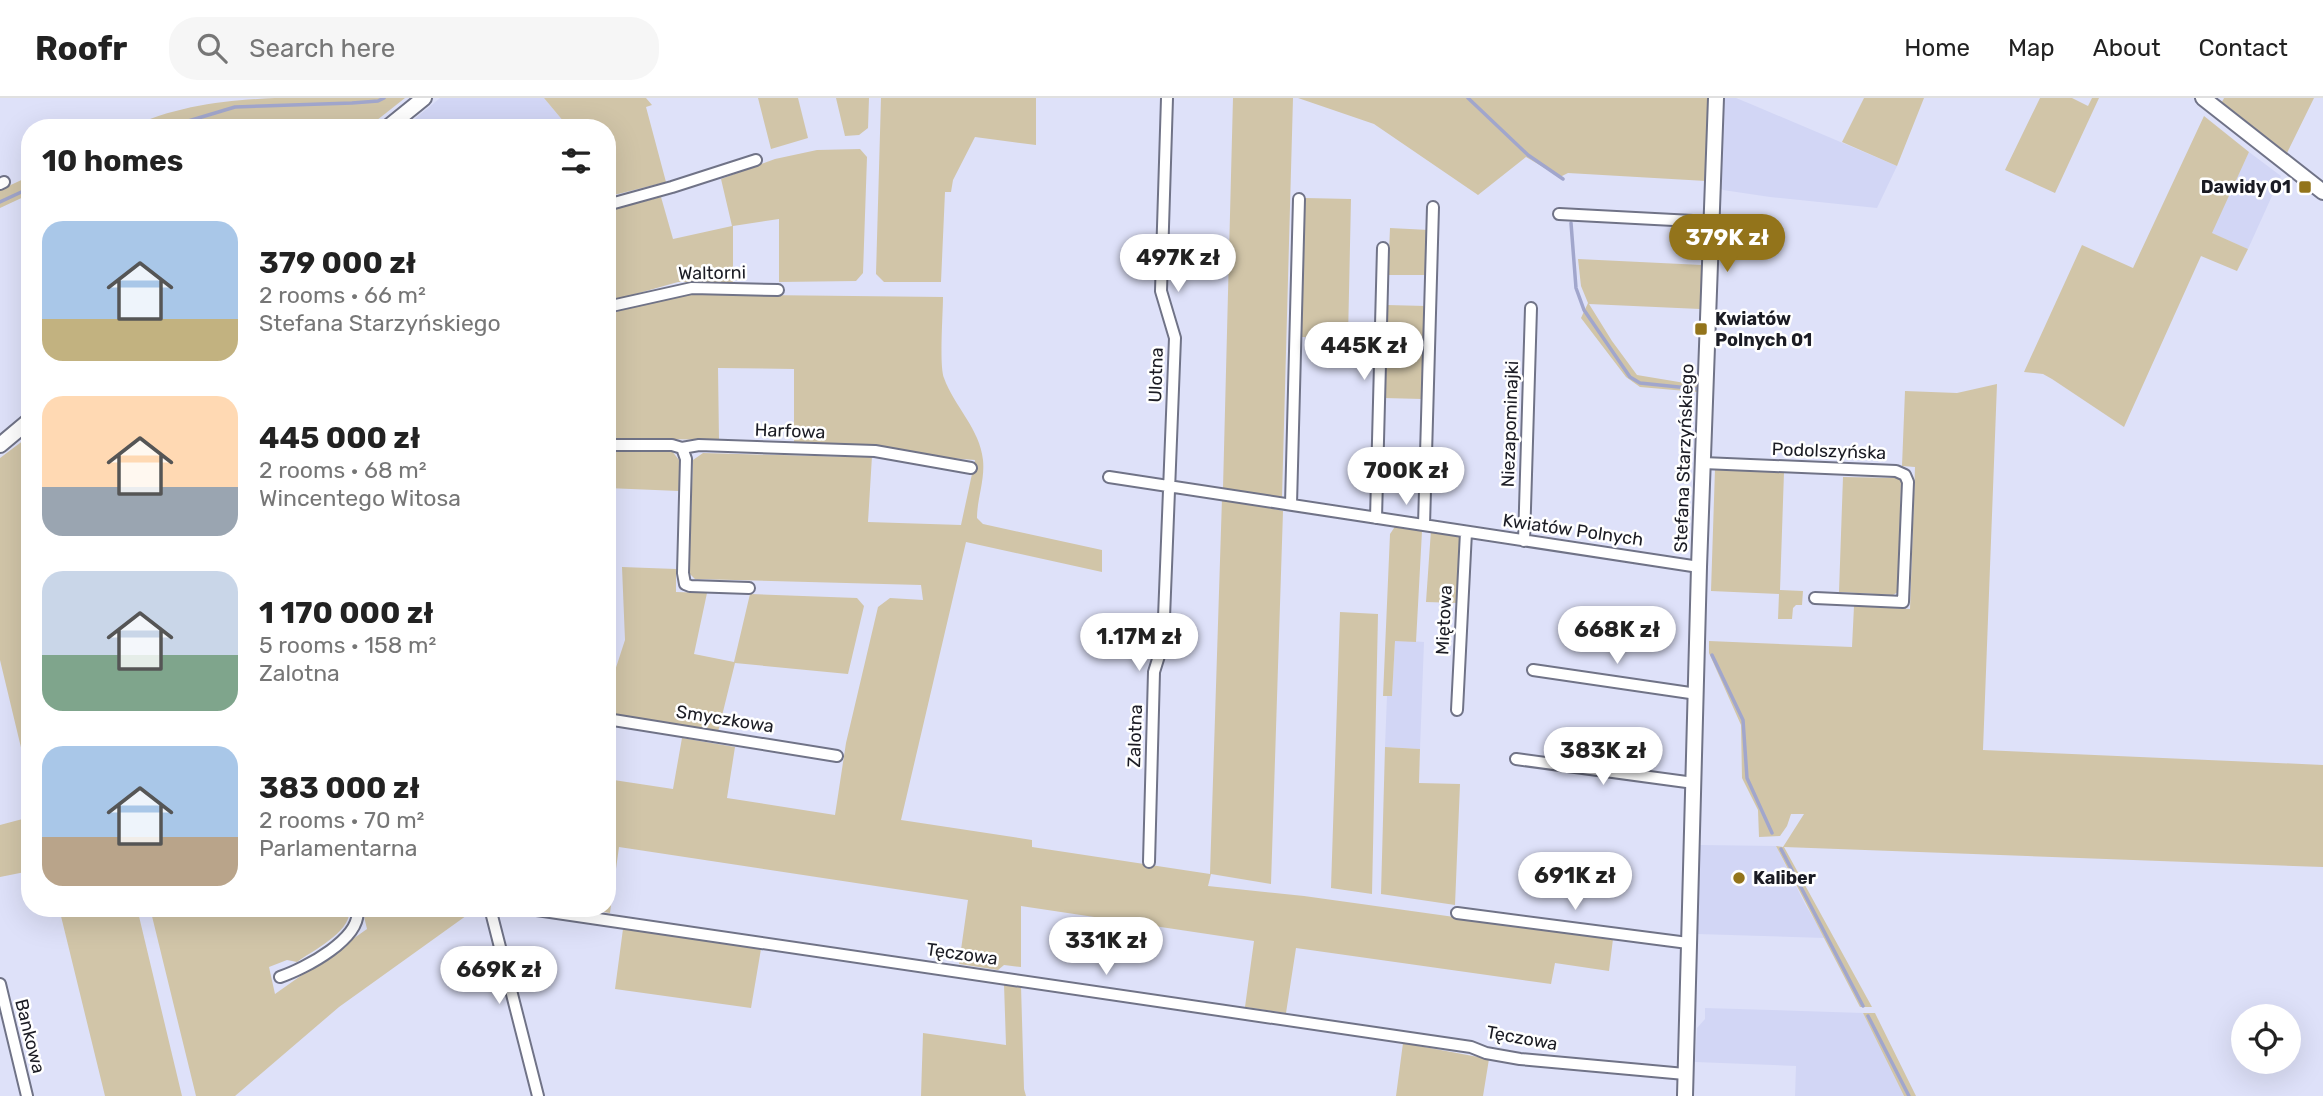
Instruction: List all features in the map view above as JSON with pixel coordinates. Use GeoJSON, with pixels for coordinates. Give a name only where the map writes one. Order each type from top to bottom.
{"type":"FeatureCollection","features":[{"type":"Feature","properties":{"kind":"street"},"geometry":{"type":"LineString","coordinates":[[398,119],[424,98]]}},
{"type":"Feature","properties":{"kind":"street","name":"Ulotna"},"geometry":{"type":"LineString","coordinates":[[1167,98],[1161,291],[1175,338],[1170,487]]}},
{"type":"Feature","properties":{"kind":"street","name":"Stefana Starzyńskiego"},"geometry":{"type":"LineString","coordinates":[[1685,1096],[1699,567],[1716,98]]}},
{"type":"Feature","properties":{"kind":"street"},"geometry":{"type":"LineString","coordinates":[[2203,98],[2323,192]]}},
{"type":"Feature","properties":{"kind":"street"},"geometry":{"type":"LineString","coordinates":[[616,203],[756,160]]}},
{"type":"Feature","properties":{"kind":"street"},"geometry":{"type":"LineString","coordinates":[[1291,504],[1299,199]]}},
{"type":"Feature","properties":{"kind":"street"},"geometry":{"type":"LineString","coordinates":[[1424,526],[1433,208]]}},
{"type":"Feature","properties":{"kind":"street"},"geometry":{"type":"LineString","coordinates":[[1559,214],[1712,222]]}},
{"type":"Feature","properties":{"kind":"street"},"geometry":{"type":"LineString","coordinates":[[1376,518],[1383,248]]}},
{"type":"Feature","properties":{"kind":"street","name":"Waltorni"},"geometry":{"type":"LineString","coordinates":[[616,305],[692,288],[778,290]]}},
{"type":"Feature","properties":{"kind":"street","name":"Niezapominajki"},"geometry":{"type":"LineString","coordinates":[[1524,541],[1531,308]]}},
{"type":"Feature","properties":{"kind":"street"},"geometry":{"type":"LineString","coordinates":[[0,445],[21,429]]}},
{"type":"Feature","properties":{"kind":"street","name":"Harfowa"},"geometry":{"type":"LineString","coordinates":[[616,444],[672,445],[682,448],[699,445],[874,451],[971,468]]}},
{"type":"Feature","properties":{"kind":"street"},"geometry":{"type":"LineString","coordinates":[[682,448],[686,459],[683,562],[685,584],[749,588]]}},
{"type":"Feature","properties":{"kind":"street","name":"Podolszyńska"},"geometry":{"type":"LineString","coordinates":[[1703,463],[1896,471],[1905,475],[1908,482],[1903,602],[1815,598]]}},
{"type":"Feature","properties":{"kind":"street","name":"Kwiatów Polnych"},"geometry":{"type":"LineString","coordinates":[[1109,477],[1699,567]]}},
{"type":"Feature","properties":{"kind":"street","name":"Zalotna"},"geometry":{"type":"LineString","coordinates":[[1149,862],[1154,672],[1163,643],[1170,487]]}},
{"type":"Feature","properties":{"kind":"street","name":"Miętowa"},"geometry":{"type":"LineString","coordinates":[[1457,710],[1466,532]]}},
{"type":"Feature","properties":{"kind":"street"},"geometry":{"type":"LineString","coordinates":[[1533,670],[1697,694]]}},
{"type":"Feature","properties":{"kind":"street","name":"Smyczkowa"},"geometry":{"type":"LineString","coordinates":[[616,720],[837,756]]}},
{"type":"Feature","properties":{"kind":"street"},"geometry":{"type":"LineString","coordinates":[[1516,759],[1694,783]]}},
{"type":"Feature","properties":{"kind":"street"},"geometry":{"type":"LineString","coordinates":[[1457,913],[1688,943]]}},
{"type":"Feature","properties":{"kind":"street"},"geometry":{"type":"LineString","coordinates":[[280,977],[293,973],[340,944],[355,928],[359,917]]}},
{"type":"Feature","properties":{"kind":"street"},"geometry":{"type":"LineString","coordinates":[[492,917],[538,1096]]}},
{"type":"Feature","properties":{"kind":"street","name":"Tęczowa"},"geometry":{"type":"LineString","coordinates":[[584,917],[1458,1045],[1520,1059],[1685,1074]]}},
{"type":"Feature","properties":{"kind":"street","name":"Bankowa"},"geometry":{"type":"LineString","coordinates":[[0,984],[27,1096]]}},
{"type":"Feature","properties":{"kind":"shaded area"},"geometry":{"type":"Polygon","coordinates":[[[405,98],[378,119],[149,119],[182,109],[238,100],[405,98]]]}},
{"type":"Feature","properties":{"kind":"shaded area"},"geometry":{"type":"Polygon","coordinates":[[[440,98],[544,98],[562,119],[415,119],[440,98]]]}},
{"type":"Feature","properties":{"kind":"shaded area"},"geometry":{"type":"Polygon","coordinates":[[[544,98],[646,98],[652,105],[646,107],[666,182],[616,194],[616,119],[562,119],[544,98]]]}},
{"type":"Feature","properties":{"kind":"shaded area"},"geometry":{"type":"Polygon","coordinates":[[[758,98],[798,98],[808,138],[771,149],[758,98]]]}},
{"type":"Feature","properties":{"kind":"shaded area"},"geometry":{"type":"Polygon","coordinates":[[[836,98],[869,98],[868,128],[859,135],[845,136],[836,98]]]}},
{"type":"Feature","properties":{"kind":"shaded area"},"geometry":{"type":"Polygon","coordinates":[[[881,98],[1036,98],[1036,145],[975,137],[953,180],[951,192],[945,192],[941,282],[884,282],[876,274],[881,98]]]}},
{"type":"Feature","properties":{"kind":"shaded area"},"geometry":{"type":"Polygon","coordinates":[[[1233,98],[1293,98],[1282,497],[1223,488],[1233,98]]]}},
{"type":"Feature","properties":{"kind":"shaded area"},"geometry":{"type":"Polygon","coordinates":[[[1298,98],[1710,98],[1706,181],[1568,173],[1560,177],[1526,157],[1478,195],[1374,124],[1298,98]]]}},
{"type":"Feature","properties":{"kind":"shaded area"},"geometry":{"type":"Polygon","coordinates":[[[1724,98],[1736,98],[1897,166],[1877,208],[1723,190],[1719,187],[1724,98]]]}},
{"type":"Feature","properties":{"kind":"shaded area"},"geometry":{"type":"Polygon","coordinates":[[[1864,98],[1924,98],[1897,166],[1842,142],[1864,98]]]}},
{"type":"Feature","properties":{"kind":"shaded area"},"geometry":{"type":"Polygon","coordinates":[[[2040,98],[2072,98],[2088,106],[2092,98],[2099,98],[2055,193],[2005,170],[2040,98]]]}},
{"type":"Feature","properties":{"kind":"shaded area"},"geometry":{"type":"Polygon","coordinates":[[[2224,98],[2314,98],[2287,153],[2222,102],[2224,98]]]}},
{"type":"Feature","properties":{"kind":"shaded area"},"geometry":{"type":"Polygon","coordinates":[[[2204,116],[2249,152],[2212,233],[2248,249],[2237,271],[2201,256],[2124,427],[2043,374],[2024,372],[2082,245],[2133,268],[2204,116]]]}},
{"type":"Feature","properties":{"kind":"shaded area"},"geometry":{"type":"Polygon","coordinates":[[[860,149],[867,157],[863,273],[856,281],[779,282],[779,219],[733,226],[733,282],[678,282],[616,299],[616,209],[661,197],[673,239],[732,226],[721,179],[775,159],[817,150],[860,149]]]}},
{"type":"Feature","properties":{"kind":"shaded area"},"geometry":{"type":"Polygon","coordinates":[[[2249,152],[2281,176],[2248,249],[2211,233],[2249,152]]]}},
{"type":"Feature","properties":{"kind":"shaded area"},"geometry":{"type":"Polygon","coordinates":[[[21,180],[21,198],[0,208],[0,190],[21,180]]]}},
{"type":"Feature","properties":{"kind":"shaded area"},"geometry":{"type":"Polygon","coordinates":[[[1305,198],[1351,199],[1348,338],[1301,337],[1305,198]]]}},
{"type":"Feature","properties":{"kind":"shaded area"},"geometry":{"type":"Polygon","coordinates":[[[1390,228],[1429,230],[1427,275],[1388,275],[1390,228]]]}},
{"type":"Feature","properties":{"kind":"shaded area"},"geometry":{"type":"Polygon","coordinates":[[[1578,259],[1702,265],[1700,309],[1589,304],[1637,375],[1697,385],[1697,392],[1640,387],[1626,377],[1581,318],[1588,303],[1581,286],[1578,259]]]}},
{"type":"Feature","properties":{"kind":"shaded area"},"geometry":{"type":"Polygon","coordinates":[[[687,294],[943,297],[941,351],[944,378],[977,438],[983,460],[977,518],[983,524],[1102,550],[1102,572],[966,542],[901,820],[1032,840],[1032,847],[1210,874],[1222,498],[1283,511],[1271,884],[1211,874],[1208,886],[1304,896],[1613,939],[1609,971],[1555,963],[1551,984],[1296,948],[1286,1013],[1245,1007],[1254,941],[1021,906],[1021,967],[1004,965],[998,970],[959,964],[968,900],[619,847],[616,869],[616,780],[673,789],[682,738],[735,747],[727,798],[835,815],[846,743],[878,607],[890,598],[923,600],[921,585],[695,579],[689,573],[693,460],[703,453],[872,456],[868,522],[961,525],[975,460],[868,446],[794,442],[794,369],[718,368],[719,440],[616,438],[616,312],[687,294]]]}},
{"type":"Feature","properties":{"kind":"shaded area"},"geometry":{"type":"Polygon","coordinates":[[[1387,305],[1426,306],[1422,399],[1384,398],[1387,305]]]}},
{"type":"Feature","properties":{"kind":"shaded area"},"geometry":{"type":"Polygon","coordinates":[[[1997,384],[1983,750],[2323,765],[2323,867],[1784,847],[1872,1007],[1860,1007],[1776,846],[1783,847],[1804,814],[1791,814],[1780,836],[1759,837],[1758,810],[1742,778],[1741,725],[1709,653],[1709,641],[1852,647],[1854,606],[1910,609],[1915,467],[1902,466],[1905,391],[1957,393],[1997,384]]]}},
{"type":"Feature","properties":{"kind":"shaded area"},"geometry":{"type":"Polygon","coordinates":[[[21,442],[21,748],[0,660],[0,458],[21,442]]]}},
{"type":"Feature","properties":{"kind":"shaded area"},"geometry":{"type":"Polygon","coordinates":[[[616,451],[672,451],[679,460],[679,491],[616,488],[616,451]]]}},
{"type":"Feature","properties":{"kind":"shaded area"},"geometry":{"type":"Polygon","coordinates":[[[1715,469],[1784,472],[1780,590],[1803,591],[1802,605],[1793,608],[1792,619],[1778,619],[1779,594],[1711,591],[1715,469]]]}},
{"type":"Feature","properties":{"kind":"shaded area"},"geometry":{"type":"Polygon","coordinates":[[[1843,477],[1898,478],[1901,481],[1898,592],[1893,595],[1839,592],[1843,477]]]}},
{"type":"Feature","properties":{"kind":"shaded area"},"geometry":{"type":"Polygon","coordinates":[[[1396,525],[1422,531],[1416,642],[1395,641],[1392,696],[1383,696],[1390,534],[1396,525]]]}},
{"type":"Feature","properties":{"kind":"shaded area"},"geometry":{"type":"Polygon","coordinates":[[[1431,530],[1463,535],[1458,603],[1426,602],[1431,530]]]}},
{"type":"Feature","properties":{"kind":"shaded area"},"geometry":{"type":"Polygon","coordinates":[[[622,567],[676,569],[676,592],[707,593],[694,654],[734,662],[750,594],[857,598],[864,606],[848,674],[735,663],[718,732],[616,715],[616,668],[625,640],[622,567]]]}},
{"type":"Feature","properties":{"kind":"shaded area"},"geometry":{"type":"Polygon","coordinates":[[[1340,612],[1378,614],[1372,894],[1331,888],[1340,612]]]}},
{"type":"Feature","properties":{"kind":"shaded area"},"geometry":{"type":"Polygon","coordinates":[[[1395,640],[1424,642],[1420,749],[1385,747],[1387,696],[1392,696],[1395,640]]]}},
{"type":"Feature","properties":{"kind":"shaded area"},"geometry":{"type":"Polygon","coordinates":[[[1385,747],[1420,749],[1419,783],[1460,784],[1455,905],[1381,894],[1385,747]]]}},
{"type":"Feature","properties":{"kind":"shaded area"},"geometry":{"type":"Polygon","coordinates":[[[21,819],[21,873],[0,877],[0,825],[21,819]]]}},
{"type":"Feature","properties":{"kind":"shaded area"},"geometry":{"type":"Polygon","coordinates":[[[1700,845],[1776,846],[1825,938],[1697,934],[1700,845]]]}},
{"type":"Feature","properties":{"kind":"shaded area"},"geometry":{"type":"Polygon","coordinates":[[[61,917],[139,917],[182,1096],[105,1096],[61,917]]]}},
{"type":"Feature","properties":{"kind":"shaded area"},"geometry":{"type":"Polygon","coordinates":[[[152,917],[348,917],[339,932],[297,962],[287,960],[269,967],[275,994],[367,929],[364,917],[464,917],[339,1007],[235,1096],[196,1096],[152,917]]]}},
{"type":"Feature","properties":{"kind":"shaded area"},"geometry":{"type":"Polygon","coordinates":[[[623,929],[761,949],[751,1008],[615,989],[623,929]]]}},
{"type":"Feature","properties":{"kind":"shaded area"},"geometry":{"type":"Polygon","coordinates":[[[1004,984],[1021,986],[1026,1096],[921,1096],[923,1033],[1006,1045],[1004,984]]]}},
{"type":"Feature","properties":{"kind":"shaded area"},"geometry":{"type":"Polygon","coordinates":[[[1705,1008],[1863,1013],[1904,1096],[1795,1096],[1796,1066],[1695,1062],[1697,1028],[1705,1019],[1705,1008]]]}},
{"type":"Feature","properties":{"kind":"shaded area"},"geometry":{"type":"Polygon","coordinates":[[[1863,1013],[1875,1013],[1916,1096],[1904,1096],[1863,1013]]]}},
{"type":"Feature","properties":{"kind":"shaded area"},"geometry":{"type":"Polygon","coordinates":[[[1403,1043],[1489,1059],[1483,1096],[1396,1096],[1403,1043]]]}},
{"type":"Feature","properties":{"kind":"waterway"},"geometry":{"type":"LineString","coordinates":[[195,119],[235,107],[352,103],[384,98]]}},
{"type":"Feature","properties":{"kind":"waterway"},"geometry":{"type":"LineString","coordinates":[[1468,98],[1528,155],[1563,179]]}},
{"type":"Feature","properties":{"kind":"waterway"},"geometry":{"type":"LineString","coordinates":[[0,202],[21,192]]}},
{"type":"Feature","properties":{"kind":"waterway"},"geometry":{"type":"LineString","coordinates":[[1571,223],[1576,288],[1584,310],[1630,377],[1640,383],[1698,389]]}},
{"type":"Feature","properties":{"kind":"waterway"},"geometry":{"type":"LineString","coordinates":[[1712,655],[1743,720],[1747,778],[1772,833]]}},
{"type":"Feature","properties":{"kind":"waterway"},"geometry":{"type":"LineString","coordinates":[[1781,849],[1863,1006]]}},
{"type":"Feature","properties":{"kind":"waterway"},"geometry":{"type":"LineString","coordinates":[[1868,1016],[1909,1096]]}},
{"type":"Feature","properties":{"kind":"place","name":"Dawidy 01"},"geometry":{"type":"Point","coordinates":[2305,187]}},
{"type":"Feature","properties":{"kind":"place","name":"Kwiatów Polnych 01"},"geometry":{"type":"Point","coordinates":[1701,329]}},
{"type":"Feature","properties":{"kind":"place","name":"Kaliber"},"geometry":{"type":"Point","coordinates":[1739,878]}}]}
